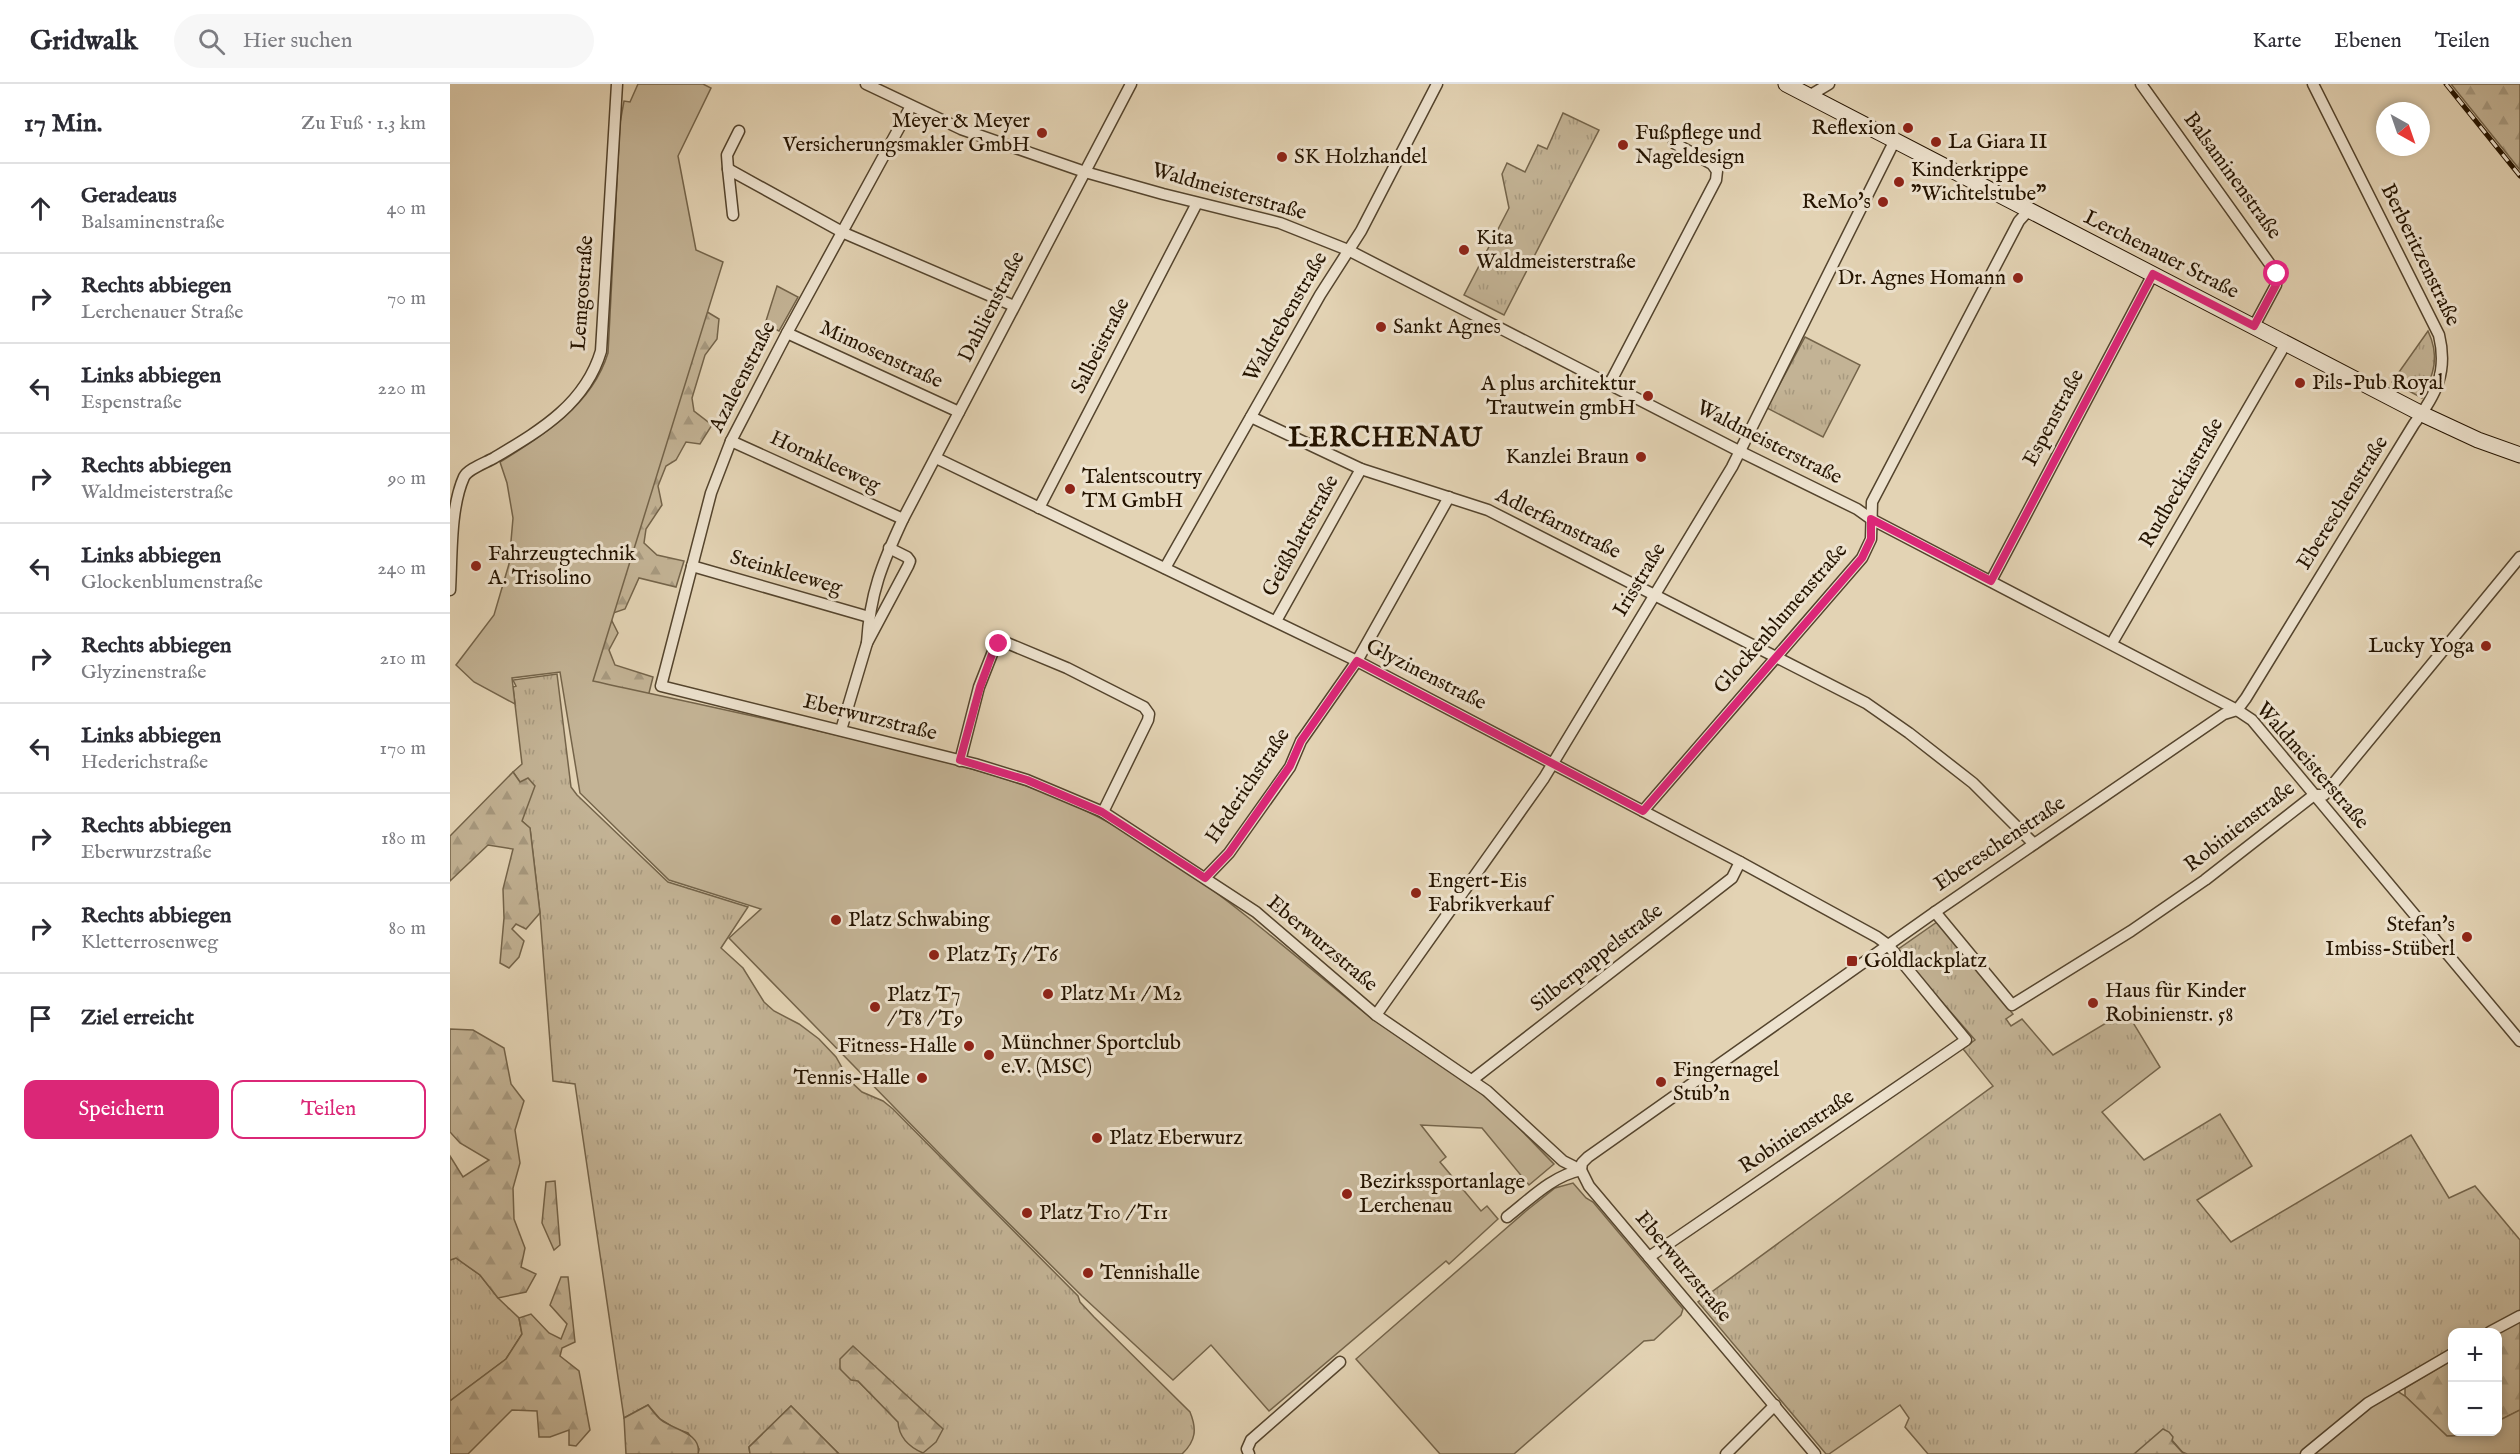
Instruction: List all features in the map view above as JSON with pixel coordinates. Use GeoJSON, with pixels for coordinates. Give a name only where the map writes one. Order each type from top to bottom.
{"type":"FeatureCollection","features":[{"type":"Feature","properties":{"kind":"main road","name":"Lerchenauer Straße"},"geometry":{"type":"LineString","coordinates":[[1786,84],[2422,414],[2478,440],[2520,455]]}},
{"type":"Feature","properties":{"kind":"street","name":"Lemgostraße"},"geometry":{"type":"LineString","coordinates":[[450,590],[455,501],[465,475],[531,436],[562,412],[584,390],[595,370],[601,344],[617,84]]}},
{"type":"Feature","properties":{"kind":"street","name":"Dahlienstraße"},"geometry":{"type":"LineString","coordinates":[[867,643],[869,617],[877,576],[903,519],[1131,84]]}},
{"type":"Feature","properties":{"kind":"street","name":"Waldrebenstraße"},"geometry":{"type":"LineString","coordinates":[[1165,568],[1320,295],[1361,231],[1437,84]]}},
{"type":"Feature","properties":{"kind":"street"},"geometry":{"type":"LineString","coordinates":[[1809,96],[1829,84]]}},
{"type":"Feature","properties":{"kind":"street","name":"Balsaminenstraße"},"geometry":{"type":"LineString","coordinates":[[2142,84],[2277,274],[2276,285],[2254,326]]}},
{"type":"Feature","properties":{"kind":"street","name":"Berberitzenstraße"},"geometry":{"type":"LineString","coordinates":[[2313,84],[2439,335],[2444,352],[2440,381],[2422,414]]}},
{"type":"Feature","properties":{"kind":"street","name":"Waldmeisterstraße"},"geometry":{"type":"LineString","coordinates":[[872,85],[961,129],[1085,172],[1280,223],[1348,250],[1739,451],[1857,509],[1871,519],[2237,710],[2252,720],[2518,1034]]}},
{"type":"Feature","properties":{"kind":"street","name":"Azaleenstraße"},"geometry":{"type":"LineString","coordinates":[[661,686],[711,493],[731,441],[911,106]]}},
{"type":"Feature","properties":{"kind":"street"},"geometry":{"type":"LineString","coordinates":[[732,215],[727,155],[740,131]]}},
{"type":"Feature","properties":{"kind":"street","name":"Irisstraße"},"geometry":{"type":"LineString","coordinates":[[1376,1016],[1544,778],[1732,467],[1895,140]]}},
{"type":"Feature","properties":{"kind":"street"},"geometry":{"type":"LineString","coordinates":[[1610,383],[1716,180],[1718,171],[1712,164],[1674,143]]}},
{"type":"Feature","properties":{"kind":"street"},"geometry":{"type":"LineString","coordinates":[[728,169],[844,233],[1014,306]]}},
{"type":"Feature","properties":{"kind":"street","name":"Salbeistraße"},"geometry":{"type":"LineString","coordinates":[[1039,508],[1197,203]]}},
{"type":"Feature","properties":{"kind":"street","name":"Glockenblumenstraße"},"geometry":{"type":"LineString","coordinates":[[1643,811],[1862,558],[1871,539],[1872,502],[2019,221],[2029,210]]}},
{"type":"Feature","properties":{"kind":"street","name":"Espenstraße"},"geometry":{"type":"LineString","coordinates":[[1991,581],[2153,274]]}},
{"type":"Feature","properties":{"kind":"street","name":"Mimosenstraße"},"geometry":{"type":"LineString","coordinates":[[787,333],[959,412]]}},
{"type":"Feature","properties":{"kind":"street","name":"Rudbeckiastraße"},"geometry":{"type":"LineString","coordinates":[[2112,643],[2286,344]]}},
{"type":"Feature","properties":{"kind":"street","name":"Ebereschenstraße"},"geometry":{"type":"LineString","coordinates":[[1507,1217],[1551,1183],[1567,1173],[1581,1170],[1582,1163],[1588,1157],[1935,912],[2224,714],[2237,710],[2422,414]]}},
{"type":"Feature","properties":{"kind":"street","name":"Adlerfarnstraße"},"geometry":{"type":"LineString","coordinates":[[1251,417],[1361,469],[1488,510],[1866,704],[1909,733],[1973,783],[2034,844]]}},
{"type":"Feature","properties":{"kind":"street","name":"Hornkleeweg"},"geometry":{"type":"LineString","coordinates":[[731,441],[903,519]]}},
{"type":"Feature","properties":{"kind":"street","name":"Glyzinenstraße"},"geometry":{"type":"LineString","coordinates":[[936,458],[1357,661],[1740,862],[1888,945]]}},
{"type":"Feature","properties":{"kind":"street","name":"Geißblattstraße"},"geometry":{"type":"LineString","coordinates":[[1276,621],[1361,469]]}},
{"type":"Feature","properties":{"kind":"street","name":"Hederichstraße"},"geometry":{"type":"LineString","coordinates":[[1205,878],[1229,853],[1283,776],[1301,741],[1357,661],[1449,497]]}},
{"type":"Feature","properties":{"kind":"street","name":"Dahlienstraße"},"geometry":{"type":"LineString","coordinates":[[841,730],[867,643],[910,561],[890,548]]}},
{"type":"Feature","properties":{"kind":"street","name":"Robinienstraße"},"geometry":{"type":"LineString","coordinates":[[1935,912],[2012,1005],[2131,931],[2205,880],[2314,795],[2324,795],[2520,557]]}},
{"type":"Feature","properties":{"kind":"street","name":"Steinkleeweg"},"geometry":{"type":"LineString","coordinates":[[692,566],[869,617]]}},
{"type":"Feature","properties":{"kind":"street"},"geometry":{"type":"LineString","coordinates":[[960,760],[980,687],[994,649],[999,644],[1006,643],[1089,678],[1144,707],[1149,714],[1102,812]]}},
{"type":"Feature","properties":{"kind":"street","name":"Eberwurzstraße"},"geometry":{"type":"LineString","coordinates":[[661,686],[960,760],[1027,780],[1102,812],[1205,878],[1256,912],[1376,1016],[1472,1080],[1563,1161],[1581,1170],[1588,1186],[1815,1454]]}},
{"type":"Feature","properties":{"kind":"street","name":"Silberpappelstraße"},"geometry":{"type":"LineString","coordinates":[[1472,1080],[1732,878],[1740,862]]}},
{"type":"Feature","properties":{"kind":"street","name":"Robinienstraße"},"geometry":{"type":"LineString","coordinates":[[1649,1257],[1966,1040],[1888,945]]}},
{"type":"Feature","properties":{"kind":"street"},"geometry":{"type":"LineString","coordinates":[[2498,1328],[2520,1316]]}},
{"type":"Feature","properties":{"kind":"street"},"geometry":{"type":"LineString","coordinates":[[2306,1454],[2368,1403],[2448,1356]]}},
{"type":"Feature","properties":{"kind":"street"},"geometry":{"type":"LineString","coordinates":[[1248,1452],[1251,1440],[1340,1362]]}},
{"type":"Feature","properties":{"kind":"street"},"geometry":{"type":"LineString","coordinates":[[1726,1454],[1775,1405]]}},
{"type":"Feature","properties":{"kind":"green space"},"geometry":{"type":"Polygon","coordinates":[[[638,84],[703,84],[711,88],[678,156],[696,250],[723,262],[593,681],[947,762],[1024,785],[1089,812],[1174,862],[1214,891],[1369,1016],[1487,1098],[1554,1164],[1529,1185],[1482,1128],[1421,1125],[1446,1157],[1440,1162],[1481,1211],[1487,1206],[1498,1219],[1449,1264],[1446,1261],[1269,1411],[1211,1345],[1173,1380],[1082,1296],[975,1190],[729,938],[761,909],[669,880],[580,793],[560,672],[512,678],[515,704],[474,682],[456,665],[494,615],[509,564],[513,518],[507,483],[500,462],[565,417],[591,388],[601,372],[608,353],[620,123],[624,101],[630,102],[638,84]]]}},
{"type":"Feature","properties":{"kind":"green space"},"geometry":{"type":"Polygon","coordinates":[[[2451,84],[2520,84],[2520,170],[2451,84]]]}},
{"type":"Feature","properties":{"kind":"green space"},"geometry":{"type":"Polygon","coordinates":[[[1563,113],[1599,130],[1504,315],[1464,295],[1509,208],[1502,174],[1507,163],[1525,172],[1538,145],[1547,149],[1563,113]]]}},
{"type":"Feature","properties":{"kind":"green space"},"geometry":{"type":"Polygon","coordinates":[[[777,286],[798,297],[779,331],[765,324],[777,286]]]}},
{"type":"Feature","properties":{"kind":"green space"},"geometry":{"type":"Polygon","coordinates":[[[704,310],[719,319],[717,339],[705,355],[692,398],[694,411],[712,425],[700,444],[686,442],[676,460],[666,466],[658,486],[662,505],[646,529],[644,543],[657,555],[684,561],[676,587],[639,578],[625,609],[613,613],[611,619],[618,633],[609,650],[615,665],[653,677],[646,705],[614,742],[574,644],[704,310]]]}},
{"type":"Feature","properties":{"kind":"green space"},"geometry":{"type":"Polygon","coordinates":[[[2428,331],[2435,357],[2430,381],[2422,398],[2392,382],[2428,331]]]}},
{"type":"Feature","properties":{"kind":"green space"},"geometry":{"type":"Polygon","coordinates":[[[1805,337],[1860,365],[1823,437],[1767,408],[1805,337]]]}},
{"type":"Feature","properties":{"kind":"green space"},"geometry":{"type":"Polygon","coordinates":[[[557,674],[571,787],[577,795],[668,882],[748,907],[721,948],[743,968],[764,1002],[774,1011],[799,1024],[819,1039],[836,1057],[849,1080],[862,1092],[883,1101],[893,1109],[1078,1296],[1080,1302],[1094,1317],[1190,1412],[1194,1434],[1182,1454],[839,1454],[791,1406],[749,1447],[750,1454],[698,1454],[699,1449],[688,1433],[660,1419],[648,1405],[624,1418],[575,1084],[553,1081],[540,913],[530,828],[522,821],[520,782],[513,772],[522,764],[513,687],[516,686],[513,680],[557,674]],[[858,1381],[898,1422],[936,1442],[858,1381]]]}},
{"type":"Feature","properties":{"kind":"green space"},"geometry":{"type":"Polygon","coordinates":[[[513,772],[520,782],[528,778],[535,786],[522,821],[530,828],[540,913],[526,929],[516,924],[512,929],[524,941],[519,957],[509,968],[500,963],[504,918],[503,889],[513,849],[488,845],[450,881],[450,836],[513,772]]]}},
{"type":"Feature","properties":{"kind":"green space"},"geometry":{"type":"Polygon","coordinates":[[[1937,922],[2013,1014],[2006,1019],[2011,1026],[2022,1019],[2053,1055],[2126,1011],[2160,1067],[2102,1112],[2144,1160],[2220,1114],[2252,1166],[2197,1200],[2231,1242],[2411,1135],[2449,1198],[2475,1186],[2520,1240],[2520,1313],[2494,1328],[2448,1328],[2448,1356],[2305,1454],[2184,1454],[2165,1432],[2137,1454],[1928,1454],[1905,1427],[1909,1418],[1900,1405],[1826,1454],[1698,1302],[1993,1086],[1963,1049],[1975,1040],[1897,950],[1937,922]]]}},
{"type":"Feature","properties":{"kind":"green space"},"geometry":{"type":"Polygon","coordinates":[[[450,1029],[473,1030],[504,1048],[511,1084],[524,1101],[515,1130],[520,1163],[513,1188],[514,1219],[525,1248],[521,1267],[536,1274],[526,1292],[498,1298],[480,1275],[456,1258],[450,1260],[450,1156],[463,1177],[489,1160],[460,1143],[450,1132],[450,1029]]]}},
{"type":"Feature","properties":{"kind":"green space"},"geometry":{"type":"Polygon","coordinates":[[[555,1181],[560,1245],[554,1250],[542,1223],[546,1182],[555,1181]]]}},
{"type":"Feature","properties":{"kind":"green space","name":"Bezirkssportanlage Lerchenau"},"geometry":{"type":"Polygon","coordinates":[[[1573,1183],[1586,1198],[1593,1202],[1683,1309],[1681,1315],[1654,1340],[1644,1341],[1514,1454],[1440,1454],[1356,1359],[1526,1211],[1555,1188],[1573,1183]]]}},
{"type":"Feature","properties":{"kind":"green space"},"geometry":{"type":"Polygon","coordinates":[[[456,1258],[480,1275],[498,1298],[519,1318],[522,1334],[506,1359],[450,1401],[450,1260],[456,1258]]]}},
{"type":"Feature","properties":{"kind":"green space"},"geometry":{"type":"Polygon","coordinates":[[[561,1277],[568,1277],[575,1342],[562,1348],[560,1356],[579,1371],[590,1430],[576,1446],[569,1445],[569,1430],[550,1437],[539,1437],[537,1411],[512,1410],[468,1454],[450,1454],[450,1401],[506,1359],[522,1334],[519,1318],[531,1314],[549,1333],[561,1339],[567,1324],[550,1305],[561,1277]]]}},
{"type":"Feature","properties":{"kind":"green space"},"geometry":{"type":"Polygon","coordinates":[[[2520,1320],[2520,1410],[2502,1419],[2502,1382],[2502,1331],[2520,1320]]]}},
{"type":"Feature","properties":{"kind":"green space"},"geometry":{"type":"Polygon","coordinates":[[[853,1346],[943,1429],[936,1442],[923,1453],[906,1441],[900,1432],[898,1422],[858,1381],[851,1380],[840,1369],[840,1359],[853,1346]]]}},
{"type":"Feature","properties":{"kind":"green space"},"geometry":{"type":"Polygon","coordinates":[[[2448,1362],[2448,1436],[2405,1396],[2405,1388],[2448,1362]]]}},
{"type":"Feature","properties":{"kind":"green space"},"geometry":{"type":"Polygon","coordinates":[[[2394,1389],[2405,1396],[2447,1436],[2502,1436],[2502,1419],[2520,1410],[2520,1454],[2313,1454],[2394,1389]]]}},
{"type":"Feature","properties":{"kind":"green space"},"geometry":{"type":"Polygon","coordinates":[[[648,1405],[661,1420],[696,1441],[698,1454],[626,1454],[624,1418],[648,1405]]]}},
{"type":"Feature","properties":{"kind":"green space"},"geometry":{"type":"Polygon","coordinates":[[[791,1406],[839,1454],[750,1454],[749,1447],[791,1406]]]}},
{"type":"Feature","properties":{"kind":"green space"},"geometry":{"type":"Polygon","coordinates":[[[2163,1429],[2169,1432],[2173,1437],[2172,1441],[2187,1454],[2134,1454],[2163,1429]]]}},
{"type":"Feature","properties":{"kind":"railway"},"geometry":{"type":"LineString","coordinates":[[2446,84],[2520,176]]}},
{"type":"Feature","properties":{"kind":"place","name":"Reflexion"},"geometry":{"type":"Point","coordinates":[1908,128]}},
{"type":"Feature","properties":{"kind":"place","name":"Meyer & Meyer Versicherungsmakler GmbH"},"geometry":{"type":"Point","coordinates":[1042,133]}},
{"type":"Feature","properties":{"kind":"place","name":"La Giara II"},"geometry":{"type":"Point","coordinates":[1936,142]}},
{"type":"Feature","properties":{"kind":"place","name":"Fußpflege und Nageldesign"},"geometry":{"type":"Point","coordinates":[1623,145]}},
{"type":"Feature","properties":{"kind":"place","name":"SK Holzhandel"},"geometry":{"type":"Point","coordinates":[1282,157]}},
{"type":"Feature","properties":{"kind":"place","name":"Kinderkrippe \"Wichtelstube\""},"geometry":{"type":"Point","coordinates":[1899,182]}},
{"type":"Feature","properties":{"kind":"place","name":"ReMo's"},"geometry":{"type":"Point","coordinates":[1883,202]}},
{"type":"Feature","properties":{"kind":"place","name":"Kita Waldmeisterstraße"},"geometry":{"type":"Point","coordinates":[1464,250]}},
{"type":"Feature","properties":{"kind":"place","name":"Dr. Agnes Homann"},"geometry":{"type":"Point","coordinates":[2018,278]}},
{"type":"Feature","properties":{"kind":"place","name":"Sankt Agnes"},"geometry":{"type":"Point","coordinates":[1381,327]}},
{"type":"Feature","properties":{"kind":"place","name":"Pils-Pub Royal"},"geometry":{"type":"Point","coordinates":[2300,383]}},
{"type":"Feature","properties":{"kind":"place","name":"A plus architektur Trautwein gmbH"},"geometry":{"type":"Point","coordinates":[1648,396]}},
{"type":"Feature","properties":{"kind":"place","name":"Kanzlei Braun"},"geometry":{"type":"Point","coordinates":[1641,457]}},
{"type":"Feature","properties":{"kind":"place","name":"Talentscoutry TM GmbH"},"geometry":{"type":"Point","coordinates":[1070,489]}},
{"type":"Feature","properties":{"kind":"place","name":"Fahrzeugtechnik A. Trisolino"},"geometry":{"type":"Point","coordinates":[476,566]}},
{"type":"Feature","properties":{"kind":"place","name":"Lucky Yoga"},"geometry":{"type":"Point","coordinates":[2486,646]}},
{"type":"Feature","properties":{"kind":"place","name":"Engert-Eis Fabrikverkauf"},"geometry":{"type":"Point","coordinates":[1416,893]}},
{"type":"Feature","properties":{"kind":"place","name":"Platz Schwabing"},"geometry":{"type":"Point","coordinates":[836,920]}},
{"type":"Feature","properties":{"kind":"place","name":"Stefan's Imbiss-Stüberl"},"geometry":{"type":"Point","coordinates":[2467,937]}},
{"type":"Feature","properties":{"kind":"place","name":"Platz T5 / T6"},"geometry":{"type":"Point","coordinates":[934,955]}},
{"type":"Feature","properties":{"kind":"place","name":"Goldlackplatz"},"geometry":{"type":"Point","coordinates":[1852,961]}},
{"type":"Feature","properties":{"kind":"place","name":"Platz M1 / M2"},"geometry":{"type":"Point","coordinates":[1048,994]}},
{"type":"Feature","properties":{"kind":"place","name":"Haus für Kinder Robinienstr. 58"},"geometry":{"type":"Point","coordinates":[2093,1003]}},
{"type":"Feature","properties":{"kind":"place","name":"Platz T7 / T8 / T9"},"geometry":{"type":"Point","coordinates":[875,1007]}},
{"type":"Feature","properties":{"kind":"place","name":"Fitness-Halle"},"geometry":{"type":"Point","coordinates":[969,1046]}},
{"type":"Feature","properties":{"kind":"place","name":"Münchner Sportclub e.V. (MSC)"},"geometry":{"type":"Point","coordinates":[989,1055]}},
{"type":"Feature","properties":{"kind":"place","name":"Tennis-Halle"},"geometry":{"type":"Point","coordinates":[922,1078]}},
{"type":"Feature","properties":{"kind":"place","name":"Fingernagel Stub'n"},"geometry":{"type":"Point","coordinates":[1661,1082]}},
{"type":"Feature","properties":{"kind":"place","name":"Platz Eberwurz"},"geometry":{"type":"Point","coordinates":[1097,1138]}},
{"type":"Feature","properties":{"kind":"place","name":"Bezirkssportanlage Lerchenau"},"geometry":{"type":"Point","coordinates":[1347,1194]}},
{"type":"Feature","properties":{"kind":"place","name":"Platz T10 / T11"},"geometry":{"type":"Point","coordinates":[1027,1213]}},
{"type":"Feature","properties":{"kind":"place","name":"Tennishalle"},"geometry":{"type":"Point","coordinates":[1088,1273]}},
{"type":"Feature","properties":{"kind":"district","name":"LERCHENAU"},"geometry":{"type":"Point","coordinates":[1386,439]}},
{"type":"Feature","properties":{"kind":"route"},"geometry":{"type":"LineString","coordinates":[[999,644],[994,649],[980,687],[960,760],[1027,780],[1102,812],[1205,878],[1229,853],[1290,766],[1301,741],[1357,661],[1643,811],[1862,558],[1871,539],[1871,519],[1991,581],[2153,274],[2254,326],[2276,285],[2277,274]]}}]}
